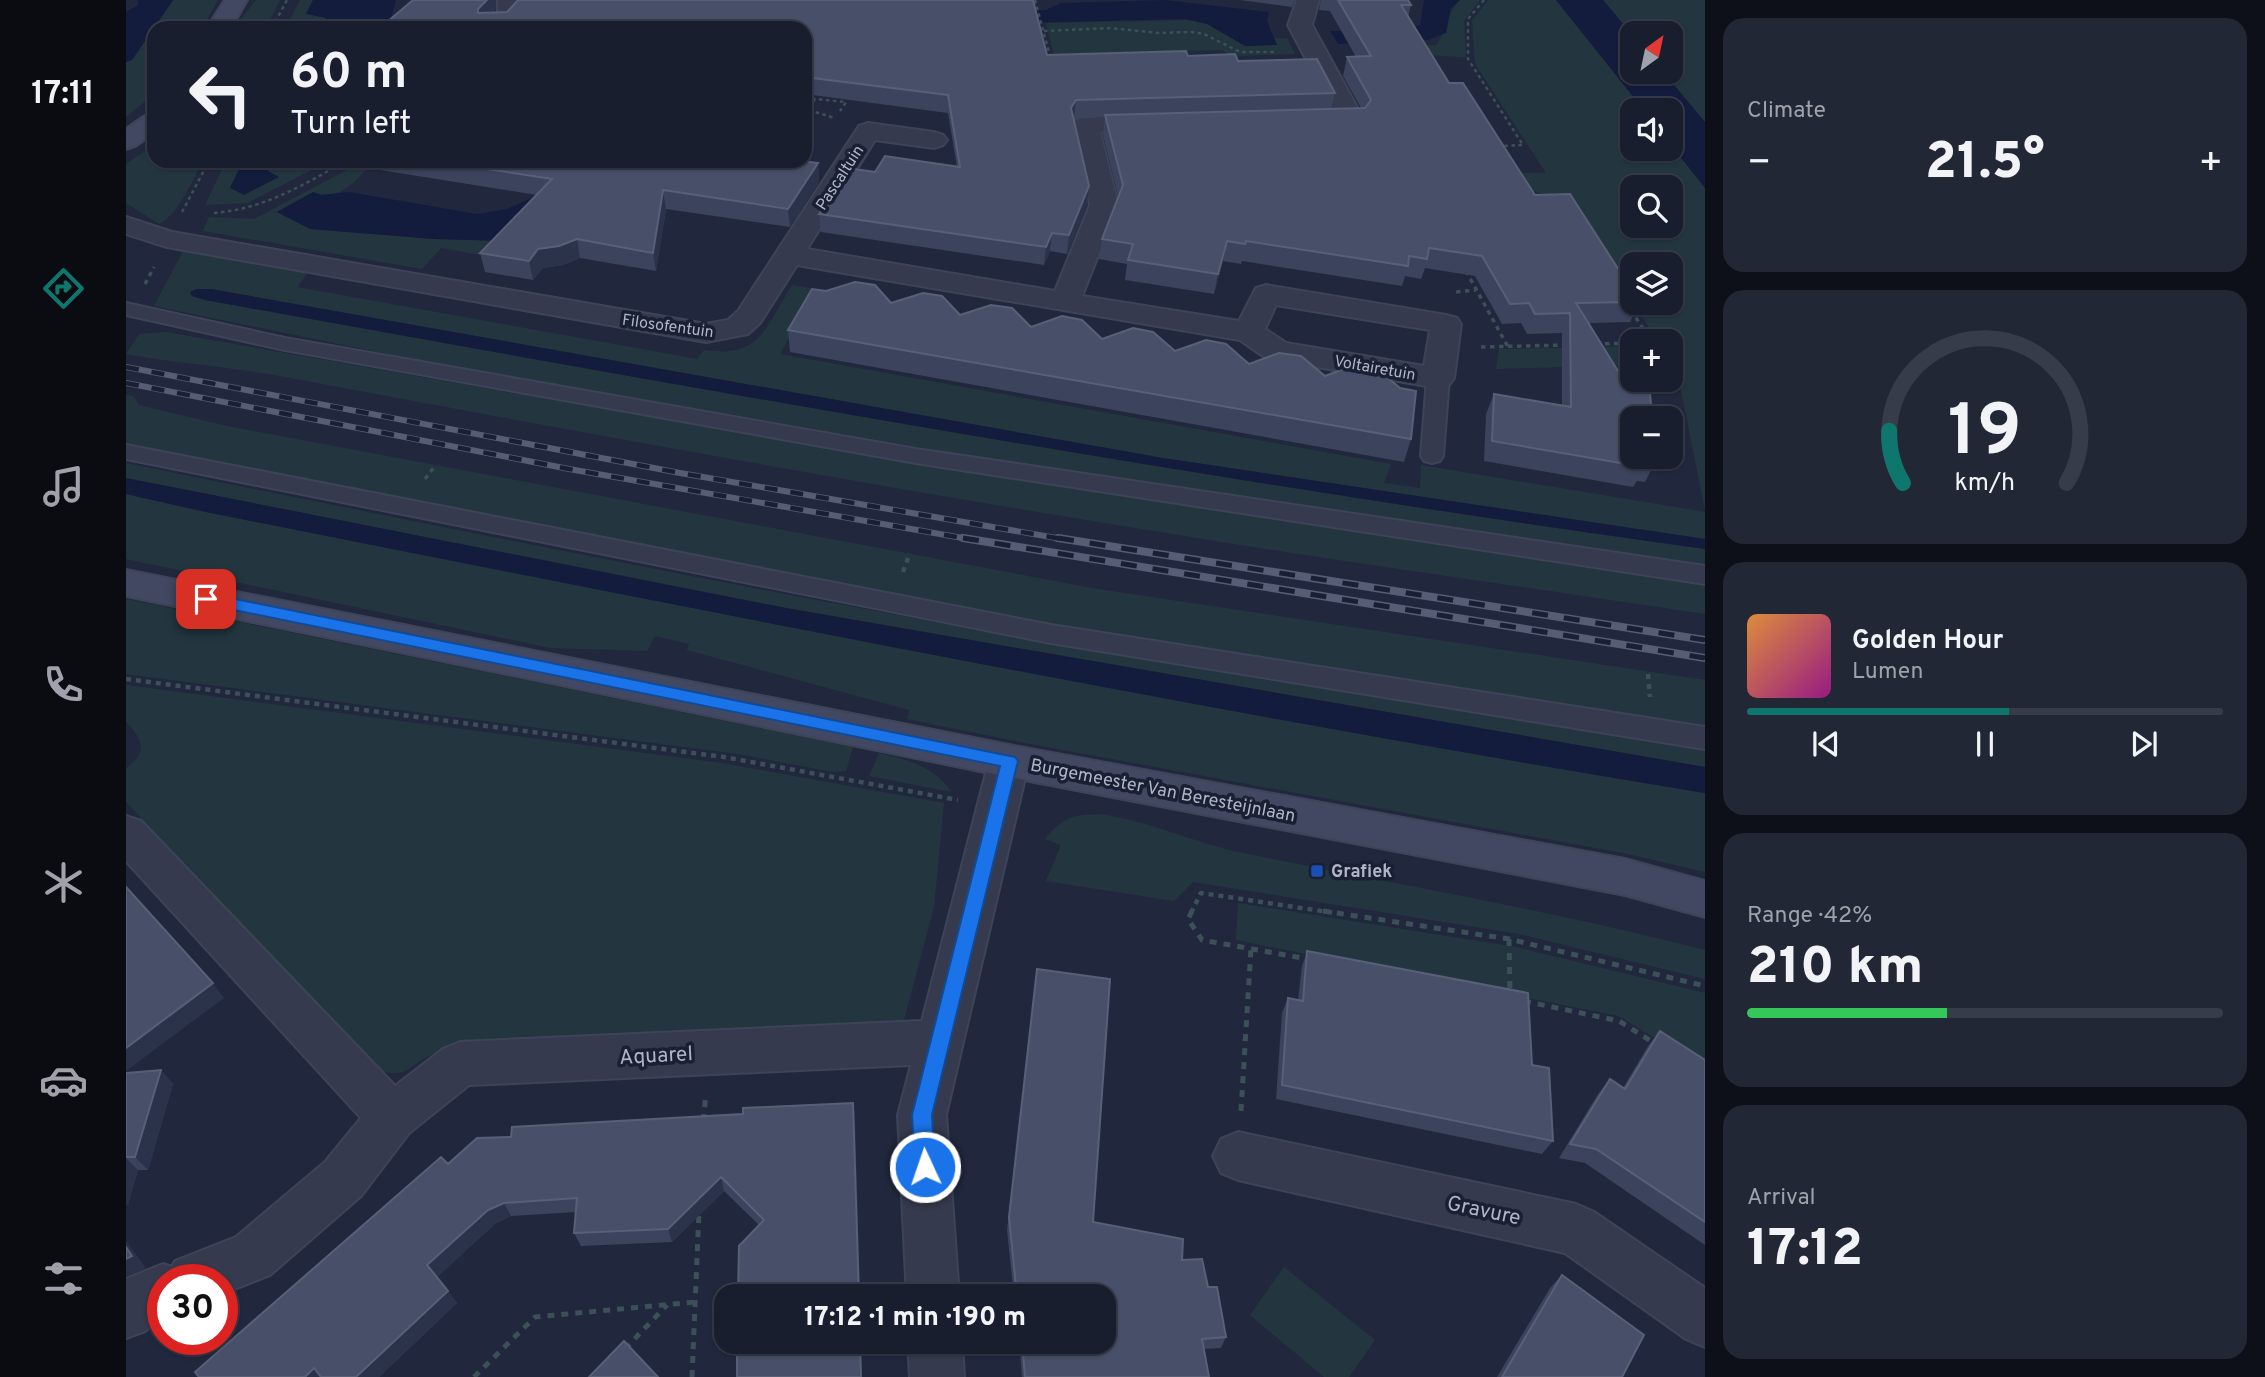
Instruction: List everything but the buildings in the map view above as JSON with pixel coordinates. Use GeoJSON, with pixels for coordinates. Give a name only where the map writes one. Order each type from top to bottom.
{"type":"FeatureCollection","features":[{"type":"Feature","properties":{"kind":"main road"},"geometry":{"type":"LineString","coordinates":[[223,21],[236,0]]}},
{"type":"Feature","properties":{"kind":"main road"},"geometry":{"type":"LineString","coordinates":[[126,141],[147,126]]}},
{"type":"Feature","properties":{"kind":"main road","name":"Burgemeester Van Beresteijnlaan"},"geometry":{"type":"LineString","coordinates":[[126,583],[1009,761],[1625,877],[1705,899]]}},
{"type":"Feature","properties":{"kind":"street"},"geometry":{"type":"LineString","coordinates":[[504,21],[510,15],[510,0]]}},
{"type":"Feature","properties":{"kind":"street"},"geometry":{"type":"LineString","coordinates":[[1281,121],[1351,120],[1300,25],[1308,0]]}},
{"type":"Feature","properties":{"kind":"street"},"geometry":{"type":"LineString","coordinates":[[789,255],[1065,302],[1104,205],[1085,125],[1187,122]]}},
{"type":"Feature","properties":{"kind":"street","name":"Pascaltuin"},"geometry":{"type":"LineString","coordinates":[[789,255],[868,131],[934,141]]}},
{"type":"Feature","properties":{"kind":"street","name":"Filosofentuin"},"geometry":{"type":"LineString","coordinates":[[126,225],[167,239],[706,333],[737,328],[749,317],[789,255]]}},
{"type":"Feature","properties":{"kind":"street"},"geometry":{"type":"LineString","coordinates":[[1249,332],[1266,294],[1446,324],[1445,341]]}},
{"type":"Feature","properties":{"kind":"street","name":"Voltairetuin"},"geometry":{"type":"LineString","coordinates":[[1065,302],[1249,332],[1277,351],[1438,378],[1445,341]]}},
{"type":"Feature","properties":{"kind":"street"},"geometry":{"type":"LineString","coordinates":[[932,1284],[922,1115],[1009,761]]}},
{"type":"Feature","properties":{"kind":"street"},"geometry":{"type":"LineString","coordinates":[[126,832],[392,1117]]}},
{"type":"Feature","properties":{"kind":"street","name":"Aquarel"},"geometry":{"type":"LineString","coordinates":[[234,1264],[251,1258],[343,1179],[392,1117],[460,1064],[939,1042]]}},
{"type":"Feature","properties":{"kind":"street","name":"Gravure"},"geometry":{"type":"LineString","coordinates":[[1238,1156],[1576,1230],[1705,1320]]}},
{"type":"Feature","properties":{"kind":"street"},"geometry":{"type":"LineString","coordinates":[[126,1312],[147,1296]]}},
{"type":"Feature","properties":{"kind":"street"},"geometry":{"type":"LineString","coordinates":[[936,1354],[937,1377]]}},
{"type":"Feature","properties":{"kind":"lane"},"geometry":{"type":"LineString","coordinates":[[126,309],[285,344],[916,456],[1705,575]]}},
{"type":"Feature","properties":{"kind":"lane"},"geometry":{"type":"LineString","coordinates":[[1432,456],[1438,378]]}},
{"type":"Feature","properties":{"kind":"lane"},"geometry":{"type":"LineString","coordinates":[[126,452],[1051,634],[1705,738]]}},
{"type":"Feature","properties":{"kind":"path"},"geometry":{"type":"LineString","coordinates":[[276,21],[287,0]]}},
{"type":"Feature","properties":{"kind":"path"},"geometry":{"type":"LineString","coordinates":[[1035,0],[1053,69]]}},
{"type":"Feature","properties":{"kind":"path"},"geometry":{"type":"LineString","coordinates":[[1484,0],[1468,19],[1468,59],[1523,145],[1495,146]]}},
{"type":"Feature","properties":{"kind":"path"},"geometry":{"type":"LineString","coordinates":[[1043,29],[1110,28],[1167,34],[1190,32],[1204,34],[1240,52],[1313,50]]}},
{"type":"Feature","properties":{"kind":"path"},"geometry":{"type":"LineString","coordinates":[[812,104],[816,99]]}},
{"type":"Feature","properties":{"kind":"path"},"geometry":{"type":"LineString","coordinates":[[812,111],[835,118]]}},
{"type":"Feature","properties":{"kind":"path"},"geometry":{"type":"LineString","coordinates":[[194,213],[181,213],[205,168]]}},
{"type":"Feature","properties":{"kind":"path"},"geometry":{"type":"LineString","coordinates":[[206,213],[231,213],[262,206],[333,168]]}},
{"type":"Feature","properties":{"kind":"path"},"geometry":{"type":"LineString","coordinates":[[1464,267],[1508,347]]}},
{"type":"Feature","properties":{"kind":"path"},"geometry":{"type":"LineString","coordinates":[[1445,341],[1491,349],[1577,345]]}},
{"type":"Feature","properties":{"kind":"path"},"geometry":{"type":"LineString","coordinates":[[1591,344],[1620,343]]}},
{"type":"Feature","properties":{"kind":"path"},"geometry":{"type":"LineString","coordinates":[[1648,674],[1651,709]]}},
{"type":"Feature","properties":{"kind":"path"},"geometry":{"type":"LineString","coordinates":[[126,679],[724,758],[996,807]]}},
{"type":"Feature","properties":{"kind":"path"},"geometry":{"type":"LineString","coordinates":[[1319,961],[1202,940],[1188,919],[1201,893],[1509,939],[1705,986]]}},
{"type":"Feature","properties":{"kind":"path"},"geometry":{"type":"LineString","coordinates":[[1509,939],[1511,999]]}},
{"type":"Feature","properties":{"kind":"path"},"geometry":{"type":"LineString","coordinates":[[1238,1156],[1251,948]]}},
{"type":"Feature","properties":{"kind":"path"},"geometry":{"type":"LineString","coordinates":[[1497,996],[1619,1021],[1662,1048]]}},
{"type":"Feature","properties":{"kind":"path"},"geometry":{"type":"LineString","coordinates":[[702,1125],[710,1053]]}},
{"type":"Feature","properties":{"kind":"path"},"geometry":{"type":"LineString","coordinates":[[692,1377],[699,1207]]}},
{"type":"Feature","properties":{"kind":"path"},"geometry":{"type":"LineString","coordinates":[[474,1377],[535,1317],[695,1302]]}},
{"type":"Feature","properties":{"kind":"path"},"geometry":{"type":"LineString","coordinates":[[615,1359],[667,1305]]}},
{"type":"Feature","properties":{"kind":"shaded area"},"geometry":{"type":"Polygon","coordinates":[[[173,0],[218,0],[206,21],[159,21],[173,0]]]}},
{"type":"Feature","properties":{"kind":"shaded area"},"geometry":{"type":"Polygon","coordinates":[[[256,0],[280,0],[270,21],[240,21],[256,0]]]}},
{"type":"Feature","properties":{"kind":"shaded area"},"geometry":{"type":"Polygon","coordinates":[[[300,0],[313,0],[306,13],[326,18],[324,21],[290,21],[300,0]]]}},
{"type":"Feature","properties":{"kind":"shaded area"},"geometry":{"type":"Polygon","coordinates":[[[1460,0],[1480,0],[1464,21],[1466,57],[1427,55],[1419,46],[1436,45],[1452,10],[1460,0]]]}},
{"type":"Feature","properties":{"kind":"shaded area"},"geometry":{"type":"Polygon","coordinates":[[[1488,0],[1556,0],[1620,80],[1620,84],[1623,84],[1634,98],[1620,98],[1620,161],[1683,160],[1705,188],[1705,510],[1681,392],[1683,329],[1650,329],[1641,315],[1683,315],[1683,252],[1620,252],[1620,282],[1570,205],[1522,186],[1514,173],[1546,173],[1475,64],[1472,21],[1488,0]]]}},
{"type":"Feature","properties":{"kind":"shaded area"},"geometry":{"type":"Polygon","coordinates":[[[1603,0],[1705,0],[1705,122],[1673,84],[1684,84],[1684,21],[1620,21],[1603,0]]]}},
{"type":"Feature","properties":{"kind":"shaded area"},"geometry":{"type":"Polygon","coordinates":[[[1194,20],[1277,45],[1274,38],[1287,38],[1295,54],[1232,56],[1222,50],[1054,55],[1046,23],[1194,20]]]}},
{"type":"Feature","properties":{"kind":"shaded area"},"geometry":{"type":"Polygon","coordinates":[[[147,38],[147,100],[126,117],[126,62],[132,60],[147,38]]]}},
{"type":"Feature","properties":{"kind":"shaded area"},"geometry":{"type":"Polygon","coordinates":[[[147,150],[147,168],[199,168],[178,205],[166,220],[159,224],[126,203],[126,164],[147,150]]]}},
{"type":"Feature","properties":{"kind":"shaded area"},"geometry":{"type":"Polygon","coordinates":[[[223,168],[240,168],[230,188],[278,178],[268,171],[270,168],[315,168],[247,203],[205,205],[223,168]]]}},
{"type":"Feature","properties":{"kind":"shaded area"},"geometry":{"type":"Polygon","coordinates":[[[351,168],[368,168],[355,182],[340,192],[323,195],[313,192],[277,212],[311,229],[434,239],[507,241],[492,257],[441,248],[422,269],[203,231],[209,217],[254,219],[351,168]]]}},
{"type":"Feature","properties":{"kind":"shaded area"},"geometry":{"type":"Polygon","coordinates":[[[183,251],[308,273],[297,287],[697,359],[704,350],[723,351],[750,344],[768,326],[792,285],[816,289],[780,354],[1391,464],[1384,483],[1420,488],[1421,465],[1705,512],[1705,539],[1163,458],[211,289],[196,289],[205,300],[767,400],[1329,494],[1705,549],[1705,568],[975,457],[422,361],[154,306],[183,251]]]}},
{"type":"Feature","properties":{"kind":"shaded area"},"geometry":{"type":"Polygon","coordinates":[[[166,332],[918,464],[1705,586],[1705,614],[1108,524],[748,462],[269,374],[126,354],[139,334],[166,332]]]}},
{"type":"Feature","properties":{"kind":"shaded area"},"geometry":{"type":"Polygon","coordinates":[[[1620,346],[1620,365],[1496,369],[1499,349],[1620,346]]]}},
{"type":"Feature","properties":{"kind":"shaded area"},"geometry":{"type":"Polygon","coordinates":[[[126,395],[133,396],[139,405],[227,426],[1098,589],[1705,680],[1705,727],[1076,629],[126,444],[126,395]]]}},
{"type":"Feature","properties":{"kind":"shaded area"},"geometry":{"type":"Polygon","coordinates":[[[126,463],[553,549],[1124,656],[1705,747],[1705,767],[786,608],[126,478],[126,463]]]}},
{"type":"Feature","properties":{"kind":"shaded area"},"geometry":{"type":"Polygon","coordinates":[[[126,494],[576,585],[1140,694],[1705,793],[1705,872],[1628,854],[907,719],[909,710],[687,650],[689,644],[655,636],[647,651],[551,648],[126,559],[126,494]]]}},
{"type":"Feature","properties":{"kind":"shaded area"},"geometry":{"type":"Polygon","coordinates":[[[126,599],[853,747],[846,771],[833,772],[738,754],[126,674],[126,599]]]}},
{"type":"Feature","properties":{"kind":"shaded area"},"geometry":{"type":"Polygon","coordinates":[[[126,685],[722,763],[944,803],[934,907],[904,1020],[450,1049],[428,1056],[404,1072],[383,1072],[299,989],[126,802],[126,768],[138,756],[141,745],[126,722],[126,685]]]}},
{"type":"Feature","properties":{"kind":"shaded area"},"geometry":{"type":"Polygon","coordinates":[[[879,753],[928,770],[952,792],[869,776],[879,753]]]}},
{"type":"Feature","properties":{"kind":"shaded area"},"geometry":{"type":"Polygon","coordinates":[[[1100,814],[1243,853],[1533,910],[1705,950],[1705,979],[1519,934],[1193,882],[1174,901],[1046,881],[1061,845],[1045,839],[1057,826],[1069,819],[1100,814]]]}},
{"type":"Feature","properties":{"kind":"shaded area"},"geometry":{"type":"Polygon","coordinates":[[[1238,903],[1516,947],[1705,993],[1705,1069],[1619,1016],[1236,940],[1238,903]]]}},
{"type":"Feature","properties":{"kind":"shaded area"},"geometry":{"type":"Polygon","coordinates":[[[1284,1267],[1375,1340],[1349,1377],[1324,1377],[1250,1315],[1284,1267]]]}},
{"type":"Feature","properties":{"kind":"water"},"geometry":{"type":"Polygon","coordinates":[[[138,0],[173,0],[159,21],[147,21],[147,38],[132,60],[126,62],[126,12],[138,5],[138,0]]]}},
{"type":"Feature","properties":{"kind":"water"},"geometry":{"type":"Polygon","coordinates":[[[313,0],[396,0],[389,21],[324,21],[326,18],[306,14],[313,0]]]}},
{"type":"Feature","properties":{"kind":"water"},"geometry":{"type":"Polygon","coordinates":[[[1165,0],[1269,12],[1267,21],[1277,45],[1245,46],[1207,24],[1185,19],[812,28],[1000,11],[1046,10],[1061,3],[1165,0]]]}},
{"type":"Feature","properties":{"kind":"water"},"geometry":{"type":"Polygon","coordinates":[[[1424,0],[1460,0],[1451,8],[1446,33],[1428,40],[1338,44],[1330,31],[1409,29],[1420,25],[1424,0]]]}},
{"type":"Feature","properties":{"kind":"water"},"geometry":{"type":"Polygon","coordinates":[[[1556,0],[1603,0],[1620,21],[1620,80],[1556,0]]]}},
{"type":"Feature","properties":{"kind":"water"},"geometry":{"type":"Polygon","coordinates":[[[1623,84],[1673,84],[1705,122],[1705,188],[1683,160],[1683,98],[1634,98],[1623,84]]]}},
{"type":"Feature","properties":{"kind":"water"},"geometry":{"type":"Polygon","coordinates":[[[240,168],[270,168],[268,171],[279,177],[244,195],[230,188],[240,168]]]}},
{"type":"Feature","properties":{"kind":"water"},"geometry":{"type":"Polygon","coordinates":[[[313,192],[321,195],[349,192],[477,214],[507,209],[543,193],[507,241],[434,239],[310,229],[277,212],[313,192]]]}},
{"type":"Feature","properties":{"kind":"water"},"geometry":{"type":"Polygon","coordinates":[[[196,289],[211,289],[1163,458],[1705,539],[1705,549],[1329,494],[767,400],[205,300],[192,296],[190,292],[196,289]]]}},
{"type":"Feature","properties":{"kind":"water"},"geometry":{"type":"Polygon","coordinates":[[[126,478],[786,608],[1705,767],[1705,793],[1140,694],[201,511],[126,494],[126,478]]]}},
{"type":"Feature","properties":{"kind":"railway"},"geometry":{"type":"LineString","coordinates":[[126,367],[680,473],[1068,540]]}},
{"type":"Feature","properties":{"kind":"railway"},"geometry":{"type":"LineString","coordinates":[[126,383],[569,469],[974,540]]}},
{"type":"Feature","properties":{"kind":"railway"},"geometry":{"type":"LineString","coordinates":[[963,538],[1705,658]]}},
{"type":"Feature","properties":{"kind":"railway"},"geometry":{"type":"LineString","coordinates":[[1058,538],[1705,640]]}},
{"type":"Feature","properties":{"kind":"place","name":"Grafiek"},"geometry":{"type":"Point","coordinates":[1317,871]}},
{"type":"Feature","properties":{"kind":"route"},"geometry":{"type":"LineString","coordinates":[[206,599],[1009,761],[922,1115],[925,1167]]}}]}
